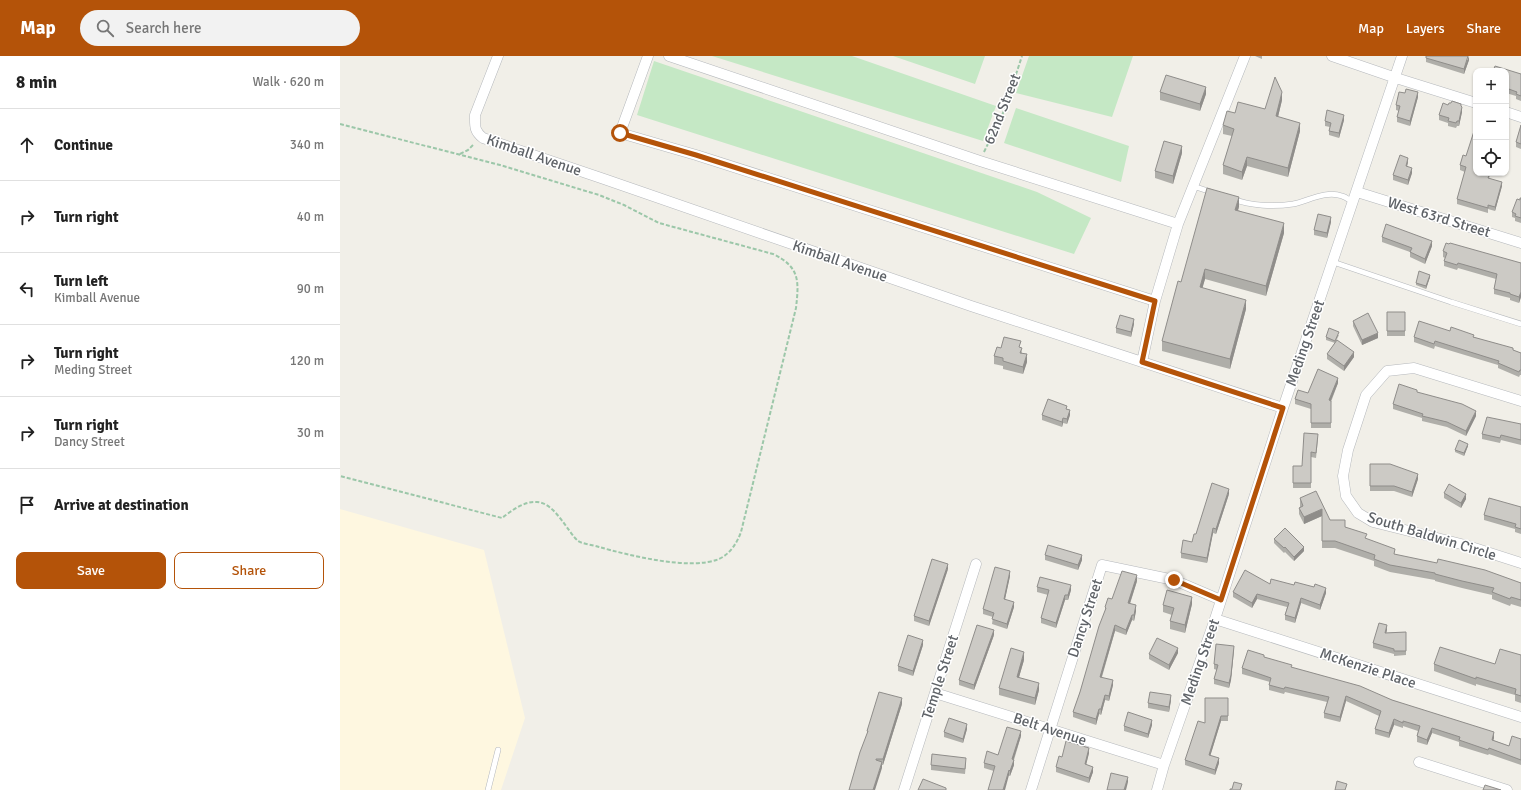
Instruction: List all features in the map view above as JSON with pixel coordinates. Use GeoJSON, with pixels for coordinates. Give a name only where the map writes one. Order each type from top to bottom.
{"type":"FeatureCollection","features":[{"type":"Feature","properties":{"kind":"street","name":"Kimball Avenue"},"geometry":{"type":"LineString","coordinates":[[498,56],[475,115],[477,133],[483,138],[971,306],[1283,408]]}},
{"type":"Feature","properties":{"kind":"street"},"geometry":{"type":"LineString","coordinates":[[648,56],[620,133],[696,155],[1155,301]]}},
{"type":"Feature","properties":{"kind":"street"},"geometry":{"type":"LineString","coordinates":[[669,56],[980,161],[1178,224]]}},
{"type":"Feature","properties":{"kind":"street"},"geometry":{"type":"LineString","coordinates":[[1142,362],[1155,301],[1178,224],[1245,56]]}},
{"type":"Feature","properties":{"kind":"street"},"geometry":{"type":"LineString","coordinates":[[1332,56],[1473,102]]}},
{"type":"Feature","properties":{"kind":"street","name":"Meding Street"},"geometry":{"type":"LineString","coordinates":[[1157,790],[1164,765],[1215,619],[1283,408],[1396,78],[1402,56]]}},
{"type":"Feature","properties":{"kind":"street"},"geometry":{"type":"LineString","coordinates":[[1509,113],[1521,117]]}},
{"type":"Feature","properties":{"kind":"street","name":"West 63rd Street"},"geometry":{"type":"LineString","coordinates":[[1356,192],[1521,243]]}},
{"type":"Feature","properties":{"kind":"street","name":"South Baldwin Circle"},"geometry":{"type":"LineString","coordinates":[[1521,401],[1414,368],[1387,371],[1366,395],[1347,455],[1343,476],[1346,496],[1358,513],[1373,522],[1465,545],[1521,563]]}},
{"type":"Feature","properties":{"kind":"street","name":"Temple Street"},"geometry":{"type":"LineString","coordinates":[[904,790],[976,564]]}},
{"type":"Feature","properties":{"kind":"street","name":"Dancy Street"},"geometry":{"type":"LineString","coordinates":[[1031,790],[1102,565],[1174,580],[1221,600]]}},
{"type":"Feature","properties":{"kind":"street","name":"McKenzie Place"},"geometry":{"type":"LineString","coordinates":[[1215,619],[1521,717]]}},
{"type":"Feature","properties":{"kind":"street","name":"Belt Avenue"},"geometry":{"type":"LineString","coordinates":[[935,693],[1164,765]]}},
{"type":"Feature","properties":{"kind":"street"},"geometry":{"type":"LineString","coordinates":[[1420,762],[1507,790]]}},
{"type":"Feature","properties":{"kind":"lane"},"geometry":{"type":"LineString","coordinates":[[1193,186],[1215,193]]}},
{"type":"Feature","properties":{"kind":"lane"},"geometry":{"type":"LineString","coordinates":[[1230,198],[1253,204],[1276,206],[1292,204],[1328,194],[1341,196],[1353,202]]}},
{"type":"Feature","properties":{"kind":"lane"},"geometry":{"type":"LineString","coordinates":[[1333,262],[1450,302],[1521,324]]}},
{"type":"Feature","properties":{"kind":"lane"},"geometry":{"type":"LineString","coordinates":[[488,790],[498,750]]}},
{"type":"Feature","properties":{"kind":"path","name":"62nd Street"},"geometry":{"type":"LineString","coordinates":[[980,161],[1004,111],[1022,56]]}},
{"type":"Feature","properties":{"kind":"path"},"geometry":{"type":"LineString","coordinates":[[340,124],[500,165],[599,195],[624,205],[659,223],[773,254],[783,259],[792,267],[797,275],[798,286],[796,308],[742,532],[730,551],[720,559],[706,563],[681,563],[623,554],[579,541],[548,506],[537,502],[518,506],[502,518],[340,476]]}},
{"type":"Feature","properties":{"kind":"path"},"geometry":{"type":"LineString","coordinates":[[459,154],[473,146],[477,133]]}},
{"type":"Feature","properties":{"kind":"shaded area"},"geometry":{"type":"Polygon","coordinates":[[[340,509],[484,550],[525,718],[501,790],[340,790],[340,509]]]}},
{"type":"Feature","properties":{"kind":"green space"},"geometry":{"type":"Polygon","coordinates":[[[712,56],[852,56],[996,106],[983,141],[712,56]]]}},
{"type":"Feature","properties":{"kind":"green space"},"geometry":{"type":"Polygon","coordinates":[[[893,56],[985,56],[975,84],[893,56]]]}},
{"type":"Feature","properties":{"kind":"green space"},"geometry":{"type":"Polygon","coordinates":[[[1029,56],[1133,56],[1112,117],[1016,93],[1029,56]]]}},
{"type":"Feature","properties":{"kind":"green space"},"geometry":{"type":"Polygon","coordinates":[[[654,61],[1037,192],[1091,218],[1074,254],[637,115],[654,61]]]}},
{"type":"Feature","properties":{"kind":"green space"},"geometry":{"type":"Polygon","coordinates":[[[1016,108],[1129,146],[1121,182],[1004,143],[1016,108]]]}},
{"type":"Feature","properties":{"kind":"building"},"geometry":{"type":"Polygon","coordinates":[[[1426,56],[1468,56],[1464,69],[1426,58],[1426,56]]]}},
{"type":"Feature","properties":{"kind":"building"},"geometry":{"type":"Polygon","coordinates":[[[1509,70],[1521,74],[1521,96],[1516,94],[1517,92],[1509,89],[1509,70]]]}},
{"type":"Feature","properties":{"kind":"building"},"geometry":{"type":"Polygon","coordinates":[[[1166,75],[1206,87],[1200,104],[1160,92],[1166,75]]]}},
{"type":"Feature","properties":{"kind":"building"},"geometry":{"type":"Polygon","coordinates":[[[1275,77],[1282,92],[1276,116],[1300,123],[1288,168],[1247,157],[1242,172],[1223,165],[1234,129],[1223,125],[1227,111],[1235,113],[1238,102],[1265,109],[1275,77]]]}},
{"type":"Feature","properties":{"kind":"building"},"geometry":{"type":"Polygon","coordinates":[[[1406,89],[1418,92],[1410,121],[1397,117],[1400,106],[1396,105],[1399,92],[1405,93],[1406,89]]]}},
{"type":"Feature","properties":{"kind":"building"},"geometry":{"type":"Polygon","coordinates":[[[1452,101],[1461,104],[1462,107],[1459,121],[1456,123],[1448,121],[1449,118],[1439,115],[1443,103],[1448,105],[1452,101]]]}},
{"type":"Feature","properties":{"kind":"building"},"geometry":{"type":"Polygon","coordinates":[[[1327,110],[1344,115],[1339,133],[1329,131],[1331,123],[1325,121],[1327,110]]]}},
{"type":"Feature","properties":{"kind":"building"},"geometry":{"type":"Polygon","coordinates":[[[1521,125],[1521,144],[1516,142],[1521,125]]]}},
{"type":"Feature","properties":{"kind":"building"},"geometry":{"type":"Polygon","coordinates":[[[1473,134],[1473,176],[1489,176],[1488,178],[1502,182],[1495,207],[1488,205],[1488,208],[1457,199],[1466,167],[1460,165],[1463,155],[1466,156],[1473,134]]]}},
{"type":"Feature","properties":{"kind":"building"},"geometry":{"type":"Polygon","coordinates":[[[1164,141],[1182,146],[1173,176],[1155,171],[1164,141]]]}},
{"type":"Feature","properties":{"kind":"building"},"geometry":{"type":"Polygon","coordinates":[[[1400,155],[1408,158],[1406,166],[1412,168],[1408,180],[1393,175],[1400,155]]]}},
{"type":"Feature","properties":{"kind":"building"},"geometry":{"type":"Polygon","coordinates":[[[1207,188],[1239,197],[1235,210],[1284,223],[1266,286],[1205,269],[1200,287],[1246,300],[1230,359],[1162,341],[1178,281],[1181,282],[1207,188]]]}},
{"type":"Feature","properties":{"kind":"building"},"geometry":{"type":"Polygon","coordinates":[[[1520,198],[1521,218],[1515,216],[1516,214],[1512,212],[1517,199],[1520,200],[1520,198]]]}},
{"type":"Feature","properties":{"kind":"building"},"geometry":{"type":"Polygon","coordinates":[[[1318,214],[1331,217],[1327,233],[1314,230],[1318,214]]]}},
{"type":"Feature","properties":{"kind":"building"},"geometry":{"type":"Polygon","coordinates":[[[1386,224],[1432,241],[1425,259],[1410,252],[1412,248],[1382,237],[1386,224]]]}},
{"type":"Feature","properties":{"kind":"building"},"geometry":{"type":"Polygon","coordinates":[[[1446,243],[1521,263],[1521,292],[1519,297],[1494,289],[1497,274],[1458,263],[1457,265],[1444,261],[1447,253],[1443,251],[1446,243]]]}},
{"type":"Feature","properties":{"kind":"building"},"geometry":{"type":"Polygon","coordinates":[[[1419,271],[1430,275],[1426,286],[1416,283],[1419,271]]]}},
{"type":"Feature","properties":{"kind":"building"},"geometry":{"type":"Polygon","coordinates":[[[1387,312],[1405,312],[1405,331],[1387,331],[1387,312]]]}},
{"type":"Feature","properties":{"kind":"building"},"geometry":{"type":"Polygon","coordinates":[[[1368,313],[1378,333],[1362,340],[1353,321],[1368,313]]]}},
{"type":"Feature","properties":{"kind":"building"},"geometry":{"type":"Polygon","coordinates":[[[1120,315],[1134,319],[1131,332],[1116,328],[1120,315]]]}},
{"type":"Feature","properties":{"kind":"building"},"geometry":{"type":"Polygon","coordinates":[[[1419,321],[1450,331],[1451,327],[1474,335],[1473,337],[1513,348],[1513,350],[1521,353],[1521,370],[1519,372],[1498,363],[1499,361],[1435,341],[1434,344],[1414,337],[1419,321]]]}},
{"type":"Feature","properties":{"kind":"building"},"geometry":{"type":"Polygon","coordinates":[[[1329,328],[1339,332],[1335,341],[1326,337],[1329,328]]]}},
{"type":"Feature","properties":{"kind":"building"},"geometry":{"type":"Polygon","coordinates":[[[1004,337],[1021,341],[1019,347],[1022,348],[1020,353],[1027,354],[1023,367],[1003,361],[1003,358],[994,356],[997,347],[1001,348],[1004,337]]]}},
{"type":"Feature","properties":{"kind":"building"},"geometry":{"type":"Polygon","coordinates":[[[1337,340],[1354,352],[1344,366],[1327,354],[1337,340]]]}},
{"type":"Feature","properties":{"kind":"building"},"geometry":{"type":"Polygon","coordinates":[[[1318,369],[1338,378],[1329,400],[1331,401],[1331,423],[1311,423],[1311,404],[1295,399],[1298,390],[1308,393],[1318,369]]]}},
{"type":"Feature","properties":{"kind":"building"},"geometry":{"type":"Polygon","coordinates":[[[1399,384],[1417,390],[1417,392],[1462,404],[1476,411],[1466,431],[1447,422],[1422,416],[1423,414],[1393,404],[1399,384]]]}},
{"type":"Feature","properties":{"kind":"building"},"geometry":{"type":"Polygon","coordinates":[[[1048,399],[1067,406],[1066,409],[1070,410],[1067,419],[1063,418],[1062,422],[1042,415],[1048,399]]]}},
{"type":"Feature","properties":{"kind":"building"},"geometry":{"type":"Polygon","coordinates":[[[1487,417],[1521,424],[1521,440],[1501,435],[1500,438],[1482,434],[1487,417]]]}},
{"type":"Feature","properties":{"kind":"building"},"geometry":{"type":"Polygon","coordinates":[[[1304,433],[1318,434],[1316,453],[1311,452],[1311,483],[1293,483],[1293,466],[1302,466],[1304,433]]]}},
{"type":"Feature","properties":{"kind":"building"},"geometry":{"type":"Polygon","coordinates":[[[1459,440],[1468,444],[1464,453],[1455,450],[1459,440]]]}},
{"type":"Feature","properties":{"kind":"building"},"geometry":{"type":"Polygon","coordinates":[[[1370,464],[1390,464],[1418,474],[1412,492],[1394,486],[1370,486],[1370,464]]]}},
{"type":"Feature","properties":{"kind":"building"},"geometry":{"type":"Polygon","coordinates":[[[1212,483],[1229,489],[1216,529],[1213,528],[1207,558],[1181,553],[1183,540],[1192,542],[1194,534],[1196,534],[1212,483]]]}},
{"type":"Feature","properties":{"kind":"building"},"geometry":{"type":"Polygon","coordinates":[[[1449,484],[1466,494],[1461,503],[1444,493],[1449,484]]]}},
{"type":"Feature","properties":{"kind":"building"},"geometry":{"type":"Polygon","coordinates":[[[1316,491],[1330,520],[1345,520],[1345,527],[1367,534],[1365,538],[1395,549],[1394,554],[1437,563],[1438,559],[1485,570],[1521,583],[1521,600],[1511,597],[1510,599],[1492,592],[1494,588],[1435,573],[1390,565],[1374,559],[1375,555],[1335,541],[1322,541],[1322,509],[1304,517],[1299,508],[1303,506],[1300,498],[1316,491]]]}},
{"type":"Feature","properties":{"kind":"building"},"geometry":{"type":"Polygon","coordinates":[[[1489,498],[1521,507],[1521,529],[1515,527],[1516,524],[1484,515],[1489,498]]]}},
{"type":"Feature","properties":{"kind":"building"},"geometry":{"type":"Polygon","coordinates":[[[1285,528],[1304,547],[1294,557],[1285,547],[1284,548],[1274,539],[1285,528]]]}},
{"type":"Feature","properties":{"kind":"building"},"geometry":{"type":"Polygon","coordinates":[[[1048,545],[1082,555],[1078,565],[1045,555],[1048,545]]]}},
{"type":"Feature","properties":{"kind":"building"},"geometry":{"type":"Polygon","coordinates":[[[932,559],[948,564],[929,621],[914,616],[932,559]]]}},
{"type":"Feature","properties":{"kind":"building"},"geometry":{"type":"Polygon","coordinates":[[[995,567],[1010,571],[1004,599],[1014,602],[1007,624],[992,619],[994,613],[983,609],[995,567]]]}},
{"type":"Feature","properties":{"kind":"building"},"geometry":{"type":"Polygon","coordinates":[[[1245,570],[1270,584],[1271,579],[1294,585],[1295,582],[1314,587],[1315,584],[1326,588],[1320,605],[1301,598],[1295,618],[1285,615],[1289,603],[1257,594],[1252,603],[1233,592],[1245,570]]]}},
{"type":"Feature","properties":{"kind":"building"},"geometry":{"type":"Polygon","coordinates":[[[1122,571],[1137,575],[1128,603],[1136,605],[1134,615],[1132,615],[1126,630],[1115,625],[1100,677],[1113,680],[1109,696],[1105,695],[1096,719],[1073,712],[1108,598],[1112,599],[1122,571]]]}},
{"type":"Feature","properties":{"kind":"building"},"geometry":{"type":"Polygon","coordinates":[[[1040,577],[1071,585],[1068,595],[1065,595],[1056,623],[1041,618],[1049,590],[1037,587],[1040,577]]]}},
{"type":"Feature","properties":{"kind":"building"},"geometry":{"type":"Polygon","coordinates":[[[1167,590],[1192,597],[1185,625],[1170,621],[1174,608],[1163,605],[1167,590]]]}},
{"type":"Feature","properties":{"kind":"building"},"geometry":{"type":"Polygon","coordinates":[[[1379,623],[1387,625],[1385,633],[1406,632],[1406,651],[1394,651],[1394,649],[1373,643],[1379,623]]]}},
{"type":"Feature","properties":{"kind":"building"},"geometry":{"type":"Polygon","coordinates":[[[977,625],[994,630],[974,685],[959,680],[977,625]]]}},
{"type":"Feature","properties":{"kind":"building"},"geometry":{"type":"Polygon","coordinates":[[[908,635],[923,640],[913,671],[898,666],[908,635]]]}},
{"type":"Feature","properties":{"kind":"building"},"geometry":{"type":"Polygon","coordinates":[[[1157,638],[1178,648],[1169,665],[1149,654],[1157,638]]]}},
{"type":"Feature","properties":{"kind":"building"},"geometry":{"type":"Polygon","coordinates":[[[1216,644],[1234,646],[1229,683],[1214,679],[1218,665],[1214,664],[1216,644]]]}},
{"type":"Feature","properties":{"kind":"building"},"geometry":{"type":"Polygon","coordinates":[[[1440,647],[1495,664],[1500,649],[1521,655],[1521,696],[1515,694],[1516,689],[1476,677],[1476,679],[1434,664],[1440,647]]]}},
{"type":"Feature","properties":{"kind":"building"},"geometry":{"type":"Polygon","coordinates":[[[1011,648],[1024,652],[1017,677],[1039,683],[1035,698],[999,688],[1011,648]]]}},
{"type":"Feature","properties":{"kind":"building"},"geometry":{"type":"Polygon","coordinates":[[[1248,650],[1264,655],[1264,657],[1292,665],[1291,667],[1360,686],[1392,700],[1494,732],[1492,740],[1509,746],[1512,736],[1521,739],[1521,760],[1489,748],[1488,750],[1459,740],[1460,737],[1432,728],[1427,740],[1417,736],[1420,726],[1403,721],[1403,723],[1394,719],[1389,733],[1375,729],[1381,711],[1346,696],[1340,717],[1324,713],[1329,697],[1269,685],[1271,678],[1242,668],[1248,650]]]}},
{"type":"Feature","properties":{"kind":"building"},"geometry":{"type":"Polygon","coordinates":[[[879,692],[902,698],[883,759],[876,759],[882,762],[873,790],[849,790],[868,731],[879,692]]]}},
{"type":"Feature","properties":{"kind":"building"},"geometry":{"type":"Polygon","coordinates":[[[1150,692],[1171,695],[1169,707],[1148,703],[1150,692]]]}},
{"type":"Feature","properties":{"kind":"building"},"geometry":{"type":"Polygon","coordinates":[[[1205,698],[1228,698],[1228,716],[1221,716],[1209,755],[1219,758],[1215,770],[1185,760],[1198,721],[1205,723],[1205,698]]]}},
{"type":"Feature","properties":{"kind":"building"},"geometry":{"type":"Polygon","coordinates":[[[1128,712],[1152,720],[1148,734],[1124,726],[1128,712]]]}},
{"type":"Feature","properties":{"kind":"building"},"geometry":{"type":"Polygon","coordinates":[[[949,718],[967,724],[963,739],[944,732],[949,718]]]}},
{"type":"Feature","properties":{"kind":"building"},"geometry":{"type":"Polygon","coordinates":[[[1007,727],[1021,731],[1012,759],[1014,760],[1010,771],[1009,770],[1003,790],[988,790],[995,766],[984,763],[987,751],[998,755],[1007,727]]]}},
{"type":"Feature","properties":{"kind":"building"},"geometry":{"type":"Polygon","coordinates":[[[1066,741],[1089,748],[1085,764],[1093,767],[1089,778],[1056,767],[1059,756],[1062,757],[1066,741]]]}},
{"type":"Feature","properties":{"kind":"building"},"geometry":{"type":"Polygon","coordinates":[[[932,754],[966,758],[965,769],[931,765],[932,754]]]}},
{"type":"Feature","properties":{"kind":"building"},"geometry":{"type":"Polygon","coordinates":[[[1111,773],[1128,777],[1124,790],[1107,790],[1111,773]]]}},
{"type":"Feature","properties":{"kind":"building"},"geometry":{"type":"Polygon","coordinates":[[[923,779],[946,788],[946,790],[918,790],[923,779]]]}},
{"type":"Feature","properties":{"kind":"building"},"geometry":{"type":"Polygon","coordinates":[[[1337,781],[1347,784],[1345,790],[1335,790],[1337,781]]]}},
{"type":"Feature","properties":{"kind":"building"},"geometry":{"type":"Polygon","coordinates":[[[1234,782],[1242,784],[1240,790],[1230,790],[1232,789],[1234,782]]]}},
{"type":"Feature","properties":{"kind":"building"},"geometry":{"type":"Polygon","coordinates":[[[1485,785],[1501,790],[1483,790],[1485,785]]]}},
{"type":"Feature","properties":{"kind":"route"},"geometry":{"type":"LineString","coordinates":[[620,133],[696,155],[1155,301],[1142,362],[1283,408],[1221,600],[1174,580]]}}]}
